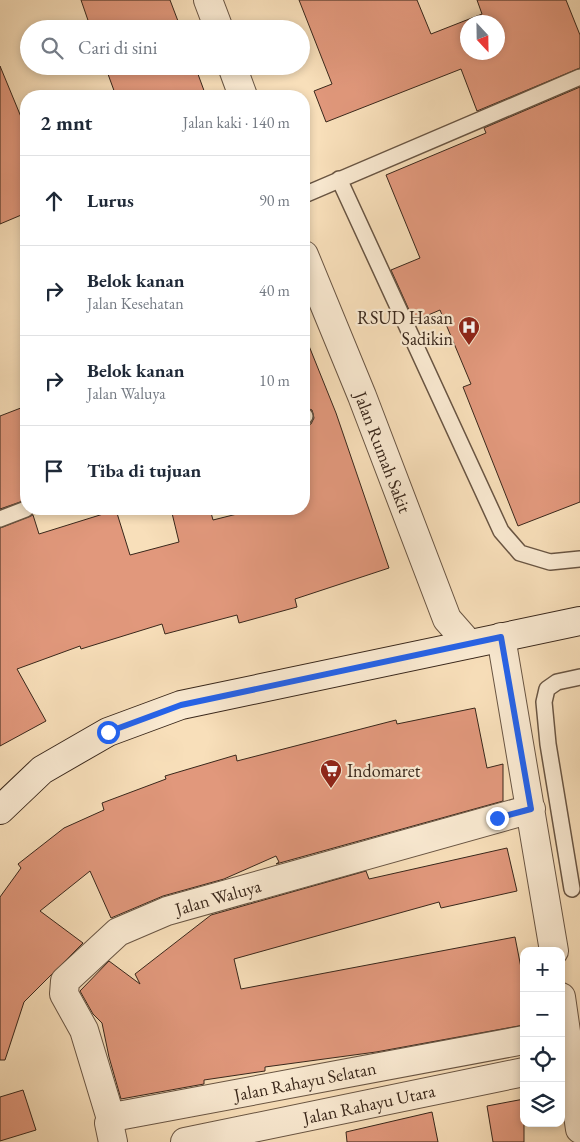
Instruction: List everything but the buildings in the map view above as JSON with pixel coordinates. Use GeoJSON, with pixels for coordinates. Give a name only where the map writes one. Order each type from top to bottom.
{"type":"FeatureCollection","features":[{"type":"Feature","properties":{"kind":"street"},"geometry":{"type":"LineString","coordinates":[[208,0],[216,20]]}},
{"type":"Feature","properties":{"kind":"street"},"geometry":{"type":"LineString","coordinates":[[235,75],[241,90]]}},
{"type":"Feature","properties":{"kind":"street","name":"Jalan Rumah Sakit"},"geometry":{"type":"LineString","coordinates":[[310,270],[362,396],[447,619],[469,644]]}},
{"type":"Feature","properties":{"kind":"street"},"geometry":{"type":"LineString","coordinates":[[0,810],[42,770],[66,756],[108,732],[181,705],[580,621]]}},
{"type":"Feature","properties":{"kind":"street"},"geometry":{"type":"LineString","coordinates":[[501,637],[553,947]]}},
{"type":"Feature","properties":{"kind":"street","name":"Jalan Waluya"},"geometry":{"type":"LineString","coordinates":[[112,1130],[84,1030],[64,994],[65,981],[118,932],[167,911],[531,809]]}},
{"type":"Feature","properties":{"kind":"street"},"geometry":{"type":"LineString","coordinates":[[564,1037],[567,1064],[580,1129]]}},
{"type":"Feature","properties":{"kind":"street","name":"Jalan Rahayu Selatan"},"geometry":{"type":"LineString","coordinates":[[112,1130],[520,1041]]}},
{"type":"Feature","properties":{"kind":"street","name":"Jalan Rahayu Utara"},"geometry":{"type":"LineString","coordinates":[[185,1142],[520,1073]]}},
{"type":"Feature","properties":{"kind":"lane"},"geometry":{"type":"LineString","coordinates":[[310,192],[580,77]]}},
{"type":"Feature","properties":{"kind":"lane"},"geometry":{"type":"LineString","coordinates":[[340,179],[501,532],[520,553],[550,562],[580,559]]}},
{"type":"Feature","properties":{"kind":"lane"},"geometry":{"type":"LineString","coordinates":[[0,518],[20,511]]}},
{"type":"Feature","properties":{"kind":"lane"},"geometry":{"type":"LineString","coordinates":[[572,889],[544,702],[547,689],[557,682],[580,677]]}},
{"type":"Feature","properties":{"kind":"place","name":"RSUD Hasan Sadikin"},"geometry":{"type":"Point","coordinates":[469,346]}},
{"type":"Feature","properties":{"kind":"place","name":"Indomaret"},"geometry":{"type":"Point","coordinates":[331,789]}},
{"type":"Feature","properties":{"kind":"route"},"geometry":{"type":"LineString","coordinates":[[108,732],[181,705],[501,637],[531,809],[497,818]]}}]}
